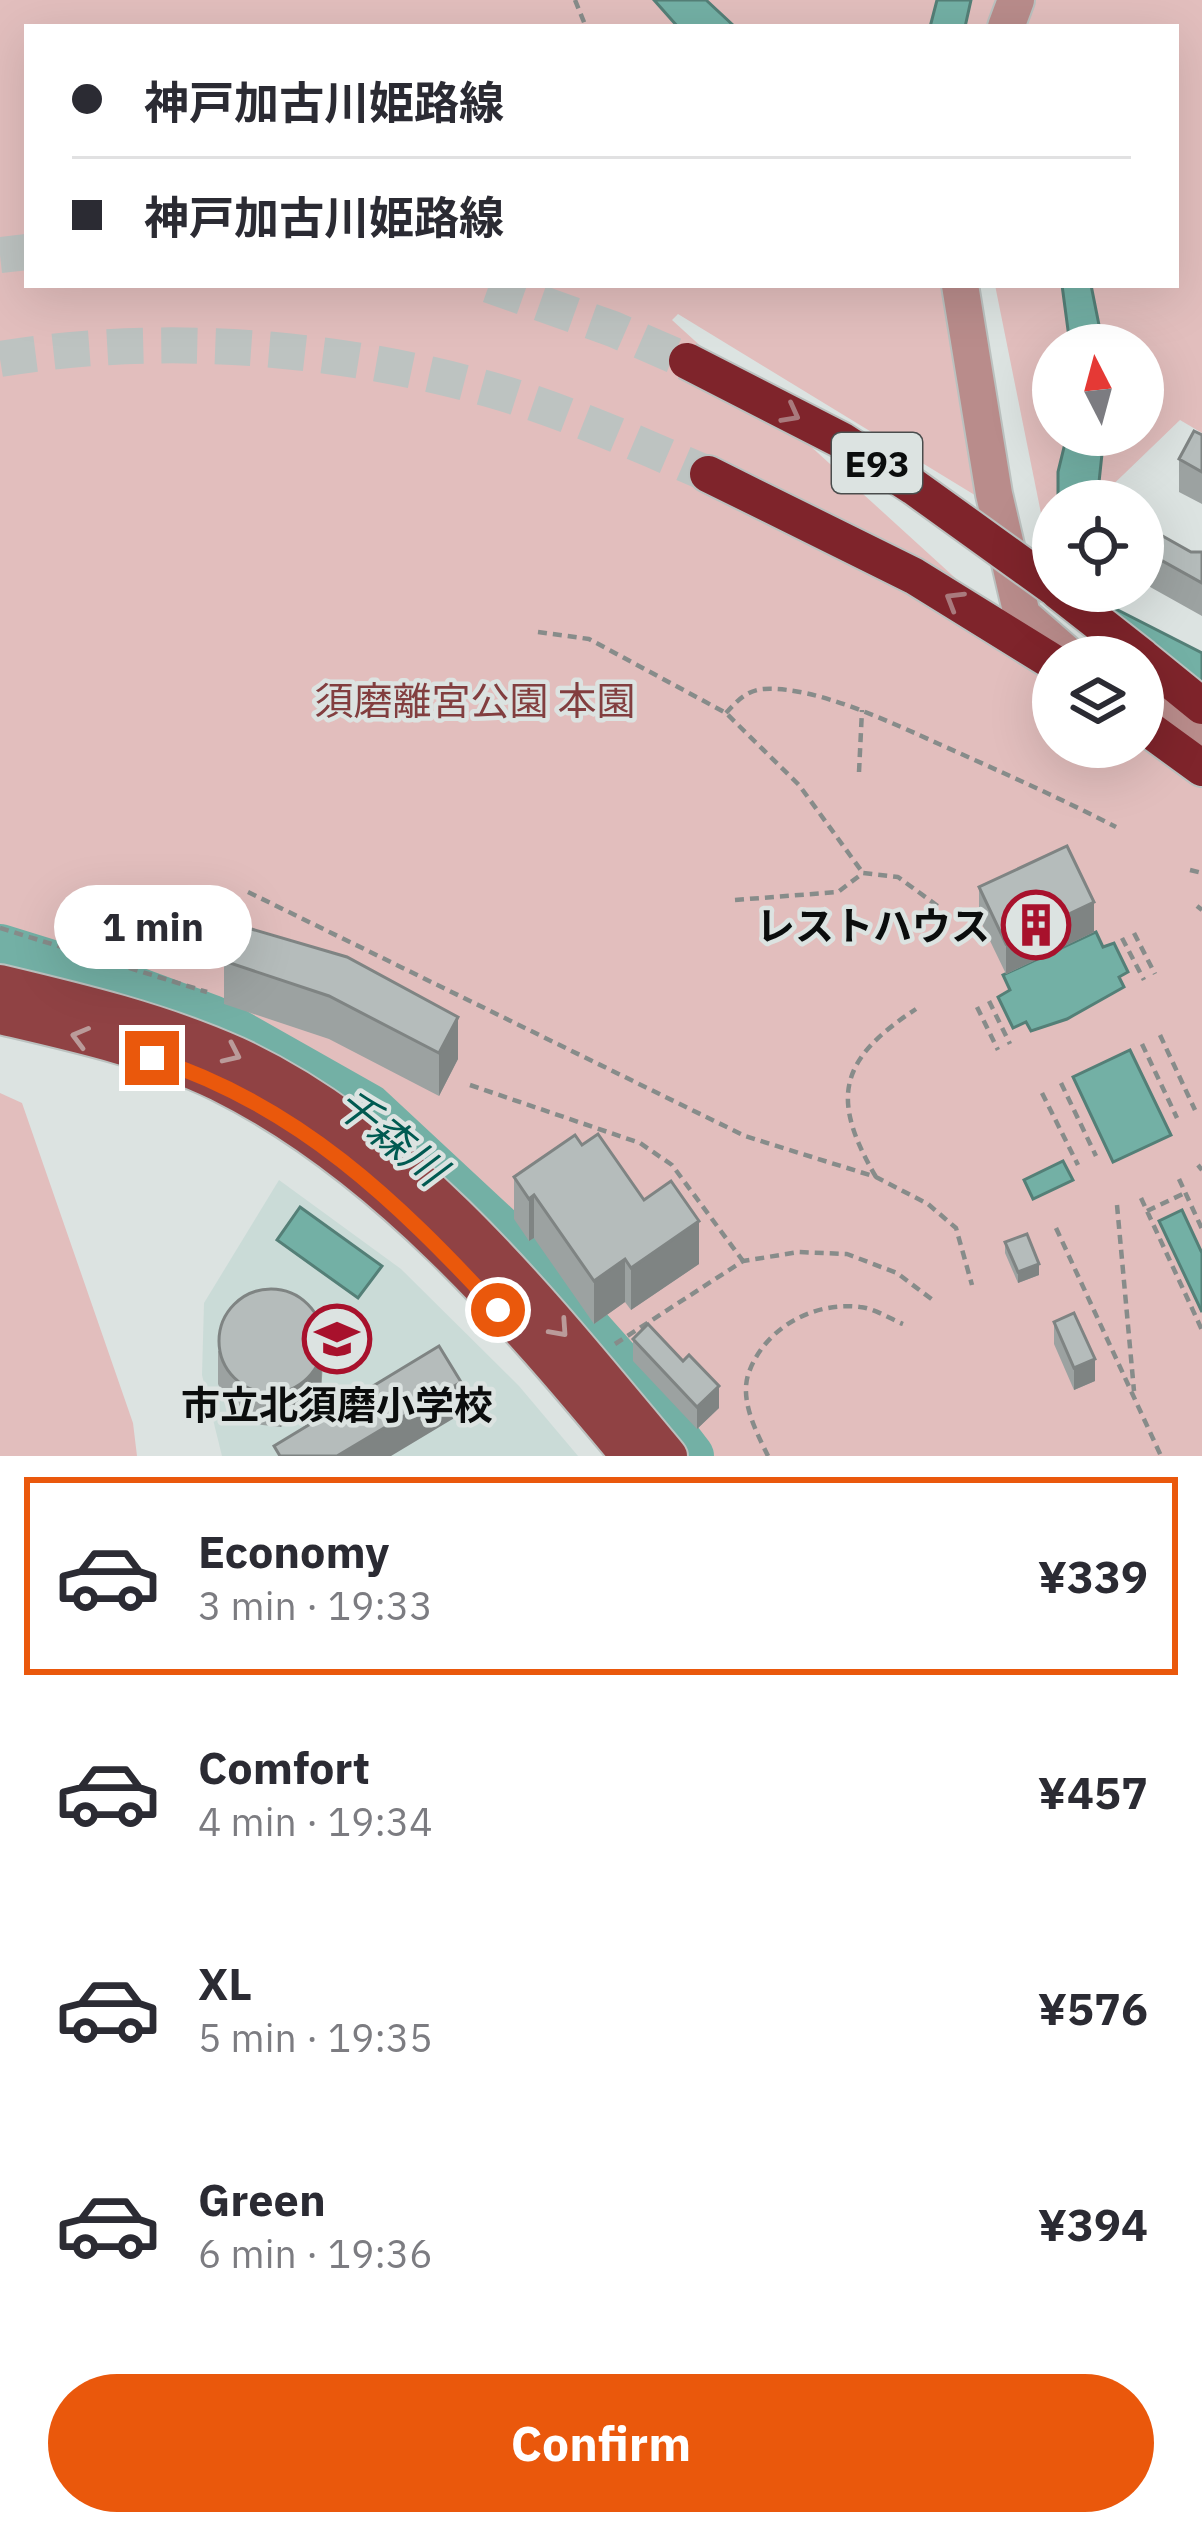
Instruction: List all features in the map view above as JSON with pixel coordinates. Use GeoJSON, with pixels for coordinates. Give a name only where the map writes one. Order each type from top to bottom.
{"type":"FeatureCollection","features":[{"type":"Feature","properties":{"kind":"highway","name":"E93"},"geometry":{"type":"LineString","coordinates":[[687,361],[841,440],[1032,572]]}},
{"type":"Feature","properties":{"kind":"highway","name":"E93"},"geometry":{"type":"LineString","coordinates":[[708,474],[914,576],[1032,649]]}},
{"type":"Feature","properties":{"kind":"highway","name":"E93"},"geometry":{"type":"LineString","coordinates":[[1085,612],[1116,636]]}},
{"type":"Feature","properties":{"kind":"highway","name":"E93"},"geometry":{"type":"LineString","coordinates":[[1164,674],[1202,706]]}},
{"type":"Feature","properties":{"kind":"highway"},"geometry":{"type":"LineString","coordinates":[[1164,740],[1202,768]]}},
{"type":"Feature","properties":{"kind":"main road"},"geometry":{"type":"LineString","coordinates":[[0,983],[128,1015],[206,1042],[278,1078],[345,1121],[410,1171],[469,1230],[582,1352],[669,1456]]}},
{"type":"Feature","properties":{"kind":"main road"},"geometry":{"type":"LineString","coordinates":[[0,1016],[180,1066],[242,1095],[332,1150],[430,1237],[628,1456]]}},
{"type":"Feature","properties":{"kind":"street"},"geometry":{"type":"LineString","coordinates":[[960,288],[994,494],[1022,616],[1045,636]]}},
{"type":"Feature","properties":{"kind":"street"},"geometry":{"type":"LineString","coordinates":[[1164,712],[1202,730]]}},
{"type":"Feature","properties":{"kind":"path"},"geometry":{"type":"LineString","coordinates":[[538,632],[589,639],[726,713],[799,784],[863,873]]}},
{"type":"Feature","properties":{"kind":"path"},"geometry":{"type":"LineString","coordinates":[[726,713],[741,696],[758,688],[782,689],[862,710],[1116,827]]}},
{"type":"Feature","properties":{"kind":"path"},"geometry":{"type":"LineString","coordinates":[[859,772],[862,710]]}},
{"type":"Feature","properties":{"kind":"path"},"geometry":{"type":"LineString","coordinates":[[1190,870],[1202,873]]}},
{"type":"Feature","properties":{"kind":"path"},"geometry":{"type":"LineString","coordinates":[[735,900],[838,892],[863,873],[898,878],[939,908]]}},
{"type":"Feature","properties":{"kind":"path"},"geometry":{"type":"LineString","coordinates":[[248,892],[745,1136],[876,1177],[928,1204],[956,1228],[972,1286]]}},
{"type":"Feature","properties":{"kind":"path"},"geometry":{"type":"LineString","coordinates":[[0,928],[207,992]]}},
{"type":"Feature","properties":{"kind":"path"},"geometry":{"type":"LineString","coordinates":[[1134,933],[1155,974]]}},
{"type":"Feature","properties":{"kind":"path"},"geometry":{"type":"LineString","coordinates":[[1122,938],[1144,980]]}},
{"type":"Feature","properties":{"kind":"path"},"geometry":{"type":"LineString","coordinates":[[989,1001],[1010,1044]]}},
{"type":"Feature","properties":{"kind":"path"},"geometry":{"type":"LineString","coordinates":[[976,1007],[998,1050]]}},
{"type":"Feature","properties":{"kind":"path"},"geometry":{"type":"LineString","coordinates":[[876,1177],[852,1137],[848,1101],[855,1063],[878,1034],[916,1010]]}},
{"type":"Feature","properties":{"kind":"path"},"geometry":{"type":"LineString","coordinates":[[1160,1035],[1195,1110]]}},
{"type":"Feature","properties":{"kind":"path"},"geometry":{"type":"LineString","coordinates":[[1142,1044],[1178,1118]]}},
{"type":"Feature","properties":{"kind":"path"},"geometry":{"type":"LineString","coordinates":[[1061,1083],[1096,1156]]}},
{"type":"Feature","properties":{"kind":"path"},"geometry":{"type":"LineString","coordinates":[[470,1085],[640,1144],[672,1165],[743,1261]]}},
{"type":"Feature","properties":{"kind":"path"},"geometry":{"type":"LineString","coordinates":[[1042,1093],[1078,1165]]}},
{"type":"Feature","properties":{"kind":"path"},"geometry":{"type":"LineString","coordinates":[[1179,1179],[1202,1229]]}},
{"type":"Feature","properties":{"kind":"path"},"geometry":{"type":"LineString","coordinates":[[1147,1211],[1185,1193]]}},
{"type":"Feature","properties":{"kind":"path"},"geometry":{"type":"LineString","coordinates":[[1141,1198],[1202,1330]]}},
{"type":"Feature","properties":{"kind":"path"},"geometry":{"type":"LineString","coordinates":[[1118,1205],[1135,1399]]}},
{"type":"Feature","properties":{"kind":"path"},"geometry":{"type":"LineString","coordinates":[[1056,1228],[1164,1456]]}},
{"type":"Feature","properties":{"kind":"path"},"geometry":{"type":"LineString","coordinates":[[615,1344],[743,1261],[799,1252],[847,1254],[897,1274],[934,1301]]}},
{"type":"Feature","properties":{"kind":"path"},"geometry":{"type":"LineString","coordinates":[[768,1456],[750,1419],[747,1378],[771,1335],[816,1308],[862,1306],[903,1324]]}},
{"type":"Feature","properties":{"kind":"shaded area"},"geometry":{"type":"Polygon","coordinates":[[[654,0],[706,0],[732,24],[675,24],[654,0]]]}},
{"type":"Feature","properties":{"kind":"shaded area"},"geometry":{"type":"Polygon","coordinates":[[[937,0],[971,0],[966,24],[931,24],[937,0]]]}},
{"type":"Feature","properties":{"kind":"shaded area"},"geometry":{"type":"Polygon","coordinates":[[[1062,288],[1092,288],[1099,324],[1067,324],[1062,288]]]}},
{"type":"Feature","properties":{"kind":"shaded area"},"geometry":{"type":"Polygon","coordinates":[[[1062,456],[1102,456],[1099,480],[1058,480],[1062,456]]]}},
{"type":"Feature","properties":{"kind":"shaded area"},"geometry":{"type":"Polygon","coordinates":[[[1095,612],[1122,612],[1202,653],[1202,688],[1164,661],[1164,636],[1129,636],[1095,612]]]}},
{"type":"Feature","properties":{"kind":"shaded area"},"geometry":{"type":"Polygon","coordinates":[[[1096,932],[1103,947],[1114,943],[1128,972],[1119,977],[1124,987],[1067,1019],[1031,1031],[1026,1022],[1013,1028],[998,997],[1010,990],[1003,975],[1096,932]]]}},
{"type":"Feature","properties":{"kind":"shaded area"},"geometry":{"type":"Polygon","coordinates":[[[1130,1050],[1171,1135],[1113,1162],[1073,1077],[1130,1050]]]}},
{"type":"Feature","properties":{"kind":"shaded area"},"geometry":{"type":"Polygon","coordinates":[[[1063,1161],[1073,1180],[1033,1199],[1024,1180],[1063,1161]]]}},
{"type":"Feature","properties":{"kind":"shaded area","name":"市立北須磨小学校"},"geometry":{"type":"Polygon","coordinates":[[[279,1180],[401,1269],[519,1386],[578,1456],[222,1456],[202,1375],[204,1303],[279,1180]]]}},
{"type":"Feature","properties":{"kind":"shaded area"},"geometry":{"type":"Polygon","coordinates":[[[300,1207],[382,1266],[358,1298],[277,1240],[300,1207]]]}},
{"type":"Feature","properties":{"kind":"shaded area"},"geometry":{"type":"Polygon","coordinates":[[[1182,1210],[1202,1253],[1202,1312],[1159,1221],[1182,1210]]]}},
{"type":"Feature","properties":{"kind":"green space","name":"須磨離宮公園 本園"},"geometry":{"type":"Polygon","coordinates":[[[0,0],[1202,0],[1202,433],[1180,420],[1164,435],[1164,324],[1032,324],[1032,456],[1143,456],[1118,480],[1034,480],[996,288],[1179,288],[1179,24],[24,24],[24,288],[943,288],[978,497],[678,314],[672,320],[997,616],[1032,642],[1032,768],[1164,768],[1164,752],[1202,762],[1202,1456],[692,1456],[489,1231],[362,1111],[187,1011],[0,952],[0,0]]]}},
{"type":"Feature","properties":{"kind":"green space"},"geometry":{"type":"Polygon","coordinates":[[[0,1093],[22,1103],[133,1423],[137,1456],[0,1456],[0,1093]]]}},
{"type":"Feature","properties":{"kind":"building"},"geometry":{"type":"Polygon","coordinates":[[[1194,431],[1202,435],[1202,472],[1179,459],[1194,431]]]}},
{"type":"Feature","properties":{"kind":"building"},"geometry":{"type":"Polygon","coordinates":[[[1164,537],[1191,552],[1202,552],[1202,583],[1164,562],[1164,537]]]}},
{"type":"Feature","properties":{"kind":"building"},"geometry":{"type":"Polygon","coordinates":[[[1067,846],[1094,902],[1006,944],[979,887],[1067,846]]]}},
{"type":"Feature","properties":{"kind":"building"},"geometry":{"type":"Polygon","coordinates":[[[231,923],[347,957],[458,1017],[439,1053],[329,996],[224,961],[231,923]]]}},
{"type":"Feature","properties":{"kind":"building"},"geometry":{"type":"Polygon","coordinates":[[[598,1134],[644,1200],[671,1181],[699,1221],[631,1268],[625,1259],[594,1281],[534,1195],[529,1199],[514,1177],[575,1135],[582,1145],[598,1134]]]}},
{"type":"Feature","properties":{"kind":"building"},"geometry":{"type":"Polygon","coordinates":[[[1027,1234],[1039,1264],[1018,1272],[1005,1242],[1027,1234]]]}},
{"type":"Feature","properties":{"kind":"building"},"geometry":{"type":"Polygon","coordinates":[[[271,1289],[291,1293],[308,1304],[319,1321],[323,1341],[319,1361],[308,1378],[291,1389],[271,1393],[251,1389],[234,1378],[223,1361],[219,1341],[223,1321],[234,1304],[251,1293],[271,1289]]]}},
{"type":"Feature","properties":{"kind":"building"},"geometry":{"type":"Polygon","coordinates":[[[1074,1313],[1095,1359],[1074,1368],[1054,1322],[1074,1313]]]}},
{"type":"Feature","properties":{"kind":"building"},"geometry":{"type":"Polygon","coordinates":[[[648,1324],[683,1361],[689,1355],[719,1386],[697,1407],[633,1339],[648,1324]]]}},
{"type":"Feature","properties":{"kind":"building"},"geometry":{"type":"Polygon","coordinates":[[[439,1346],[461,1382],[337,1456],[280,1456],[274,1446],[439,1346]]]}},
{"type":"Feature","properties":{"kind":"waterway","name":"千森川"},"geometry":{"type":"LineString","coordinates":[[0,948],[212,1019],[369,1108],[498,1228],[621,1366],[690,1456]]}},
{"type":"Feature","properties":{"kind":"tunnel"},"geometry":{"type":"LineString","coordinates":[[0,255],[24,252]]}},
{"type":"Feature","properties":{"kind":"tunnel"},"geometry":{"type":"LineString","coordinates":[[497,288],[687,361]]}},
{"type":"Feature","properties":{"kind":"tunnel"},"geometry":{"type":"LineString","coordinates":[[0,359],[126,346],[189,346],[253,348],[379,364],[528,401],[708,474]]}},
{"type":"Feature","properties":{"kind":"place","name":"レストハウス"},"geometry":{"type":"Point","coordinates":[1036,925]}},
{"type":"Feature","properties":{"kind":"place","name":"市立北須磨小学校"},"geometry":{"type":"Point","coordinates":[337,1339]}},
{"type":"Feature","properties":{"kind":"route"},"geometry":{"type":"LineString","coordinates":[[152,1058],[217,1082],[332,1150],[405,1212],[498,1310]]}}]}
